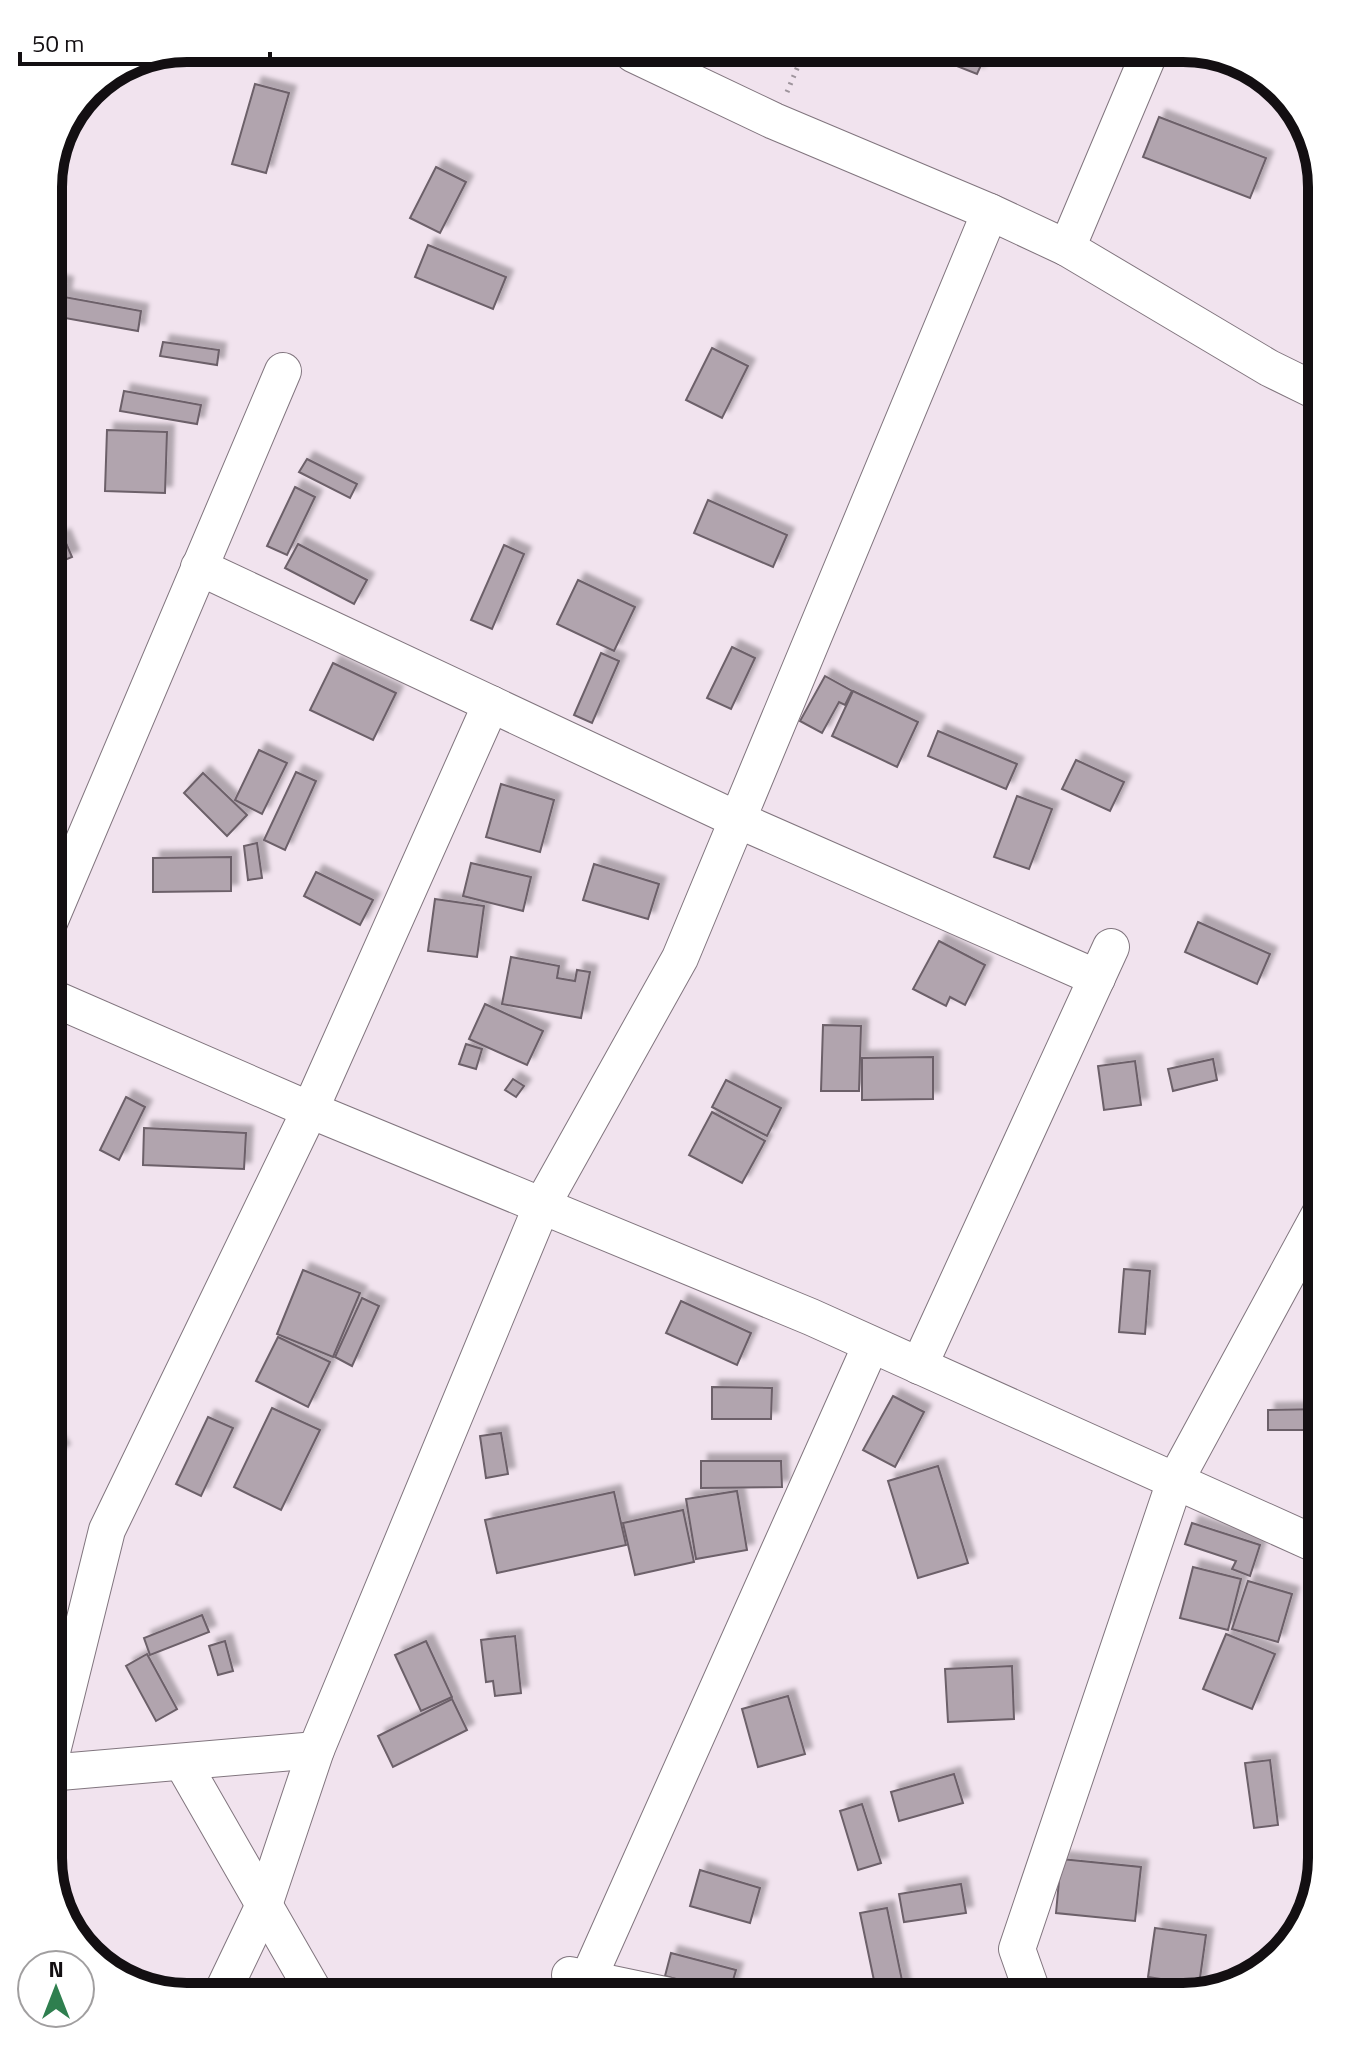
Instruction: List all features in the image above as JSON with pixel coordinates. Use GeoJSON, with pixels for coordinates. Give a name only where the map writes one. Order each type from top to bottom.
{"type":"FeatureCollection","features":[{"type":"Feature","properties":{"kind":"street"},"geometry":{"type":"LineString","coordinates":[[650,62],[774,121],[990,212],[1067,248],[1269,368],[1308,387]]}},
{"type":"Feature","properties":{"kind":"street"},"geometry":{"type":"LineString","coordinates":[[1067,248],[1146,62]]}},
{"type":"Feature","properties":{"kind":"street"},"geometry":{"type":"LineString","coordinates":[[227,1983],[264,1905],[316,1750],[542,1205],[680,958],[990,212]]}},
{"type":"Feature","properties":{"kind":"street"},"geometry":{"type":"LineString","coordinates":[[62,892],[283,371]]}},
{"type":"Feature","properties":{"kind":"street"},"geometry":{"type":"LineString","coordinates":[[199,567],[738,820],[1104,963],[919,1366]]}},
{"type":"Feature","properties":{"kind":"street"},"geometry":{"type":"LineString","coordinates":[[62,1714],[107,1530],[310,1110],[491,704]]}},
{"type":"Feature","properties":{"kind":"street"},"geometry":{"type":"LineString","coordinates":[[62,1002],[310,1110],[811,1317],[1308,1541]]}},
{"type":"Feature","properties":{"kind":"street"},"geometry":{"type":"LineString","coordinates":[[1029,1983],[1017,1949],[1175,1481],[1308,1236]]}},
{"type":"Feature","properties":{"kind":"street"},"geometry":{"type":"LineString","coordinates":[[608,1983],[579,1977],[871,1345]]}},
{"type":"Feature","properties":{"kind":"street"},"geometry":{"type":"LineString","coordinates":[[62,1770],[316,1750]]}},
{"type":"Feature","properties":{"kind":"street"},"geometry":{"type":"LineString","coordinates":[[182,1762],[309,1983]]}},
{"type":"Feature","properties":{"kind":"building"},"geometry":{"type":"Polygon","coordinates":[[[947,62],[982,62],[977,74],[947,62]]]}},
{"type":"Feature","properties":{"kind":"building"},"geometry":{"type":"Polygon","coordinates":[[[255,84],[289,93],[266,173],[232,164],[255,84]]]}},
{"type":"Feature","properties":{"kind":"building"},"geometry":{"type":"Polygon","coordinates":[[[1159,117],[1266,158],[1250,198],[1143,157],[1159,117]]]}},
{"type":"Feature","properties":{"kind":"building"},"geometry":{"type":"Polygon","coordinates":[[[436,167],[466,182],[440,233],[410,218],[436,167]]]}},
{"type":"Feature","properties":{"kind":"building"},"geometry":{"type":"Polygon","coordinates":[[[428,245],[506,277],[493,309],[415,277],[428,245]]]}},
{"type":"Feature","properties":{"kind":"building"},"geometry":{"type":"Polygon","coordinates":[[[62,283],[66,284],[64,297],[141,311],[138,331],[62,317],[62,283]]]}},
{"type":"Feature","properties":{"kind":"building"},"geometry":{"type":"Polygon","coordinates":[[[163,342],[219,350],[217,365],[160,356],[163,342]]]}},
{"type":"Feature","properties":{"kind":"building"},"geometry":{"type":"Polygon","coordinates":[[[712,348],[748,366],[722,418],[686,400],[712,348]]]}},
{"type":"Feature","properties":{"kind":"building"},"geometry":{"type":"Polygon","coordinates":[[[124,391],[201,405],[197,424],[120,411],[124,391]]]}},
{"type":"Feature","properties":{"kind":"building"},"geometry":{"type":"Polygon","coordinates":[[[107,430],[167,432],[165,493],[105,491],[107,430]]]}},
{"type":"Feature","properties":{"kind":"building"},"geometry":{"type":"Polygon","coordinates":[[[307,459],[357,484],[350,498],[299,472],[307,459]]]}},
{"type":"Feature","properties":{"kind":"building"},"geometry":{"type":"Polygon","coordinates":[[[295,487],[315,497],[287,555],[267,546],[295,487]]]}},
{"type":"Feature","properties":{"kind":"building"},"geometry":{"type":"Polygon","coordinates":[[[708,500],[787,535],[773,567],[694,533],[708,500]]]}},
{"type":"Feature","properties":{"kind":"building"},"geometry":{"type":"Polygon","coordinates":[[[62,536],[72,557],[62,561],[62,536]]]}},
{"type":"Feature","properties":{"kind":"building"},"geometry":{"type":"Polygon","coordinates":[[[298,544],[367,580],[354,604],[285,568],[298,544]]]}},
{"type":"Feature","properties":{"kind":"building"},"geometry":{"type":"Polygon","coordinates":[[[504,545],[524,554],[492,629],[471,620],[504,545]]]}},
{"type":"Feature","properties":{"kind":"building"},"geometry":{"type":"Polygon","coordinates":[[[578,580],[635,607],[614,651],[557,624],[578,580]]]}},
{"type":"Feature","properties":{"kind":"building"},"geometry":{"type":"Polygon","coordinates":[[[732,647],[755,658],[731,709],[707,698],[732,647]]]}},
{"type":"Feature","properties":{"kind":"building"},"geometry":{"type":"Polygon","coordinates":[[[601,653],[619,661],[592,723],[574,715],[601,653]]]}},
{"type":"Feature","properties":{"kind":"building"},"geometry":{"type":"Polygon","coordinates":[[[333,663],[396,693],[373,740],[310,710],[333,663]]]}},
{"type":"Feature","properties":{"kind":"building"},"geometry":{"type":"Polygon","coordinates":[[[825,676],[852,691],[845,705],[839,702],[822,733],[800,721],[825,676]]]}},
{"type":"Feature","properties":{"kind":"building"},"geometry":{"type":"Polygon","coordinates":[[[853,691],[918,722],[897,767],[832,736],[853,691]]]}},
{"type":"Feature","properties":{"kind":"building"},"geometry":{"type":"Polygon","coordinates":[[[938,731],[1017,764],[1006,789],[928,756],[938,731]]]}},
{"type":"Feature","properties":{"kind":"building"},"geometry":{"type":"Polygon","coordinates":[[[259,750],[287,763],[262,814],[235,800],[259,750]]]}},
{"type":"Feature","properties":{"kind":"building"},"geometry":{"type":"Polygon","coordinates":[[[1076,760],[1124,782],[1110,811],[1062,789],[1076,760]]]}},
{"type":"Feature","properties":{"kind":"building"},"geometry":{"type":"Polygon","coordinates":[[[296,772],[316,781],[285,850],[264,840],[296,772]]]}},
{"type":"Feature","properties":{"kind":"building"},"geometry":{"type":"Polygon","coordinates":[[[203,773],[247,815],[227,836],[184,793],[203,773]]]}},
{"type":"Feature","properties":{"kind":"building"},"geometry":{"type":"Polygon","coordinates":[[[501,784],[554,800],[540,852],[486,837],[501,784]]]}},
{"type":"Feature","properties":{"kind":"building"},"geometry":{"type":"Polygon","coordinates":[[[1017,796],[1052,809],[1029,869],[994,857],[1017,796]]]}},
{"type":"Feature","properties":{"kind":"building"},"geometry":{"type":"Polygon","coordinates":[[[257,843],[262,878],[248,880],[244,846],[257,843]]]}},
{"type":"Feature","properties":{"kind":"building"},"geometry":{"type":"Polygon","coordinates":[[[231,857],[231,891],[153,892],[153,858],[231,857]]]}},
{"type":"Feature","properties":{"kind":"building"},"geometry":{"type":"Polygon","coordinates":[[[471,863],[531,877],[523,911],[463,896],[471,863]]]}},
{"type":"Feature","properties":{"kind":"building"},"geometry":{"type":"Polygon","coordinates":[[[594,864],[659,884],[648,919],[583,900],[594,864]]]}},
{"type":"Feature","properties":{"kind":"building"},"geometry":{"type":"Polygon","coordinates":[[[316,872],[373,900],[360,925],[304,896],[316,872]]]}},
{"type":"Feature","properties":{"kind":"building"},"geometry":{"type":"Polygon","coordinates":[[[435,899],[484,906],[477,957],[428,951],[435,899]]]}},
{"type":"Feature","properties":{"kind":"building"},"geometry":{"type":"Polygon","coordinates":[[[1198,922],[1270,954],[1257,984],[1185,952],[1198,922]]]}},
{"type":"Feature","properties":{"kind":"building"},"geometry":{"type":"Polygon","coordinates":[[[939,941],[985,965],[965,1005],[950,997],[946,1006],[913,989],[939,941]]]}},
{"type":"Feature","properties":{"kind":"building"},"geometry":{"type":"Polygon","coordinates":[[[511,957],[559,966],[557,978],[575,981],[577,970],[590,972],[581,1018],[502,1004],[511,957]]]}},
{"type":"Feature","properties":{"kind":"building"},"geometry":{"type":"Polygon","coordinates":[[[485,1004],[543,1031],[527,1065],[469,1039],[485,1004]]]}},
{"type":"Feature","properties":{"kind":"building"},"geometry":{"type":"Polygon","coordinates":[[[823,1025],[861,1026],[859,1091],[821,1091],[823,1025]]]}},
{"type":"Feature","properties":{"kind":"building"},"geometry":{"type":"Polygon","coordinates":[[[466,1044],[482,1049],[476,1069],[459,1064],[466,1044]]]}},
{"type":"Feature","properties":{"kind":"building"},"geometry":{"type":"Polygon","coordinates":[[[933,1057],[933,1099],[862,1100],[862,1058],[933,1057]]]}},
{"type":"Feature","properties":{"kind":"building"},"geometry":{"type":"Polygon","coordinates":[[[1213,1059],[1217,1080],[1173,1091],[1168,1069],[1213,1059]]]}},
{"type":"Feature","properties":{"kind":"building"},"geometry":{"type":"Polygon","coordinates":[[[1135,1061],[1141,1105],[1104,1110],[1098,1066],[1135,1061]]]}},
{"type":"Feature","properties":{"kind":"building"},"geometry":{"type":"Polygon","coordinates":[[[513,1079],[524,1086],[516,1097],[505,1090],[513,1079]]]}},
{"type":"Feature","properties":{"kind":"building"},"geometry":{"type":"Polygon","coordinates":[[[726,1080],[781,1108],[767,1136],[712,1107],[726,1080]]]}},
{"type":"Feature","properties":{"kind":"building"},"geometry":{"type":"Polygon","coordinates":[[[126,1097],[145,1107],[119,1160],[100,1150],[126,1097]]]}},
{"type":"Feature","properties":{"kind":"building"},"geometry":{"type":"Polygon","coordinates":[[[712,1112],[765,1141],[742,1183],[689,1155],[712,1112]]]}},
{"type":"Feature","properties":{"kind":"building"},"geometry":{"type":"Polygon","coordinates":[[[144,1128],[246,1133],[244,1169],[143,1165],[144,1128]]]}},
{"type":"Feature","properties":{"kind":"building"},"geometry":{"type":"Polygon","coordinates":[[[1124,1269],[1150,1271],[1145,1334],[1119,1332],[1124,1269]]]}},
{"type":"Feature","properties":{"kind":"building"},"geometry":{"type":"Polygon","coordinates":[[[303,1270],[360,1293],[333,1357],[277,1334],[303,1270]]]}},
{"type":"Feature","properties":{"kind":"building"},"geometry":{"type":"Polygon","coordinates":[[[362,1298],[379,1306],[352,1366],[335,1357],[362,1298]]]}},
{"type":"Feature","properties":{"kind":"building"},"geometry":{"type":"Polygon","coordinates":[[[681,1301],[751,1333],[737,1365],[666,1333],[681,1301]]]}},
{"type":"Feature","properties":{"kind":"building"},"geometry":{"type":"Polygon","coordinates":[[[278,1337],[330,1362],[308,1407],[256,1381],[278,1337]]]}},
{"type":"Feature","properties":{"kind":"building"},"geometry":{"type":"Polygon","coordinates":[[[712,1387],[772,1388],[771,1419],[712,1419],[712,1387]]]}},
{"type":"Feature","properties":{"kind":"building"},"geometry":{"type":"Polygon","coordinates":[[[893,1396],[924,1412],[895,1467],[863,1450],[893,1396]]]}},
{"type":"Feature","properties":{"kind":"building"},"geometry":{"type":"Polygon","coordinates":[[[272,1408],[320,1430],[281,1510],[234,1487],[272,1408]]]}},
{"type":"Feature","properties":{"kind":"building"},"geometry":{"type":"Polygon","coordinates":[[[1308,1409],[1308,1430],[1268,1430],[1268,1410],[1308,1409]]]}},
{"type":"Feature","properties":{"kind":"building"},"geometry":{"type":"Polygon","coordinates":[[[208,1417],[233,1428],[201,1496],[176,1484],[208,1417]]]}},
{"type":"Feature","properties":{"kind":"building"},"geometry":{"type":"Polygon","coordinates":[[[501,1433],[508,1474],[486,1478],[480,1436],[501,1433]]]}},
{"type":"Feature","properties":{"kind":"building"},"geometry":{"type":"Polygon","coordinates":[[[701,1461],[781,1461],[782,1487],[701,1488],[701,1461]]]}},
{"type":"Feature","properties":{"kind":"building"},"geometry":{"type":"Polygon","coordinates":[[[938,1466],[968,1563],[918,1578],[888,1481],[938,1466]]]}},
{"type":"Feature","properties":{"kind":"building"},"geometry":{"type":"Polygon","coordinates":[[[737,1491],[747,1550],[696,1559],[686,1499],[737,1491]]]}},
{"type":"Feature","properties":{"kind":"building"},"geometry":{"type":"Polygon","coordinates":[[[614,1492],[626,1545],[497,1573],[485,1520],[614,1492]]]}},
{"type":"Feature","properties":{"kind":"building"},"geometry":{"type":"Polygon","coordinates":[[[683,1510],[694,1562],[635,1575],[623,1523],[683,1510]]]}},
{"type":"Feature","properties":{"kind":"building"},"geometry":{"type":"Polygon","coordinates":[[[1192,1523],[1260,1545],[1250,1576],[1232,1569],[1236,1561],[1185,1544],[1192,1523]]]}},
{"type":"Feature","properties":{"kind":"building"},"geometry":{"type":"Polygon","coordinates":[[[1193,1567],[1241,1579],[1228,1630],[1180,1618],[1193,1567]]]}},
{"type":"Feature","properties":{"kind":"building"},"geometry":{"type":"Polygon","coordinates":[[[1248,1581],[1292,1594],[1278,1642],[1232,1629],[1248,1581]]]}},
{"type":"Feature","properties":{"kind":"building"},"geometry":{"type":"Polygon","coordinates":[[[202,1615],[209,1632],[150,1655],[144,1638],[202,1615]]]}},
{"type":"Feature","properties":{"kind":"building"},"geometry":{"type":"Polygon","coordinates":[[[1226,1634],[1275,1654],[1252,1709],[1203,1689],[1226,1634]]]}},
{"type":"Feature","properties":{"kind":"building"},"geometry":{"type":"Polygon","coordinates":[[[515,1636],[521,1693],[495,1696],[493,1681],[486,1682],[481,1640],[515,1636]]]}},
{"type":"Feature","properties":{"kind":"building"},"geometry":{"type":"Polygon","coordinates":[[[225,1641],[233,1671],[218,1675],[209,1646],[225,1641]]]}},
{"type":"Feature","properties":{"kind":"building"},"geometry":{"type":"Polygon","coordinates":[[[426,1641],[452,1697],[421,1711],[395,1655],[426,1641]]]}},
{"type":"Feature","properties":{"kind":"building"},"geometry":{"type":"Polygon","coordinates":[[[147,1654],[177,1709],[156,1721],[126,1666],[147,1654]]]}},
{"type":"Feature","properties":{"kind":"building"},"geometry":{"type":"Polygon","coordinates":[[[1012,1666],[1014,1719],[948,1722],[945,1669],[1012,1666]]]}},
{"type":"Feature","properties":{"kind":"building"},"geometry":{"type":"Polygon","coordinates":[[[788,1696],[805,1754],[758,1767],[742,1709],[788,1696]]]}},
{"type":"Feature","properties":{"kind":"building"},"geometry":{"type":"Polygon","coordinates":[[[452,1699],[467,1730],[393,1767],[378,1736],[452,1699]]]}},
{"type":"Feature","properties":{"kind":"building"},"geometry":{"type":"Polygon","coordinates":[[[1270,1760],[1278,1825],[1254,1828],[1245,1763],[1270,1760]]]}},
{"type":"Feature","properties":{"kind":"building"},"geometry":{"type":"Polygon","coordinates":[[[954,1774],[963,1803],[899,1821],[891,1792],[954,1774]]]}},
{"type":"Feature","properties":{"kind":"building"},"geometry":{"type":"Polygon","coordinates":[[[862,1804],[881,1863],[858,1870],[840,1811],[862,1804]]]}},
{"type":"Feature","properties":{"kind":"building"},"geometry":{"type":"Polygon","coordinates":[[[1061,1859],[1141,1867],[1135,1921],[1056,1913],[1061,1859]]]}},
{"type":"Feature","properties":{"kind":"building"},"geometry":{"type":"Polygon","coordinates":[[[700,1870],[760,1888],[750,1923],[690,1906],[700,1870]]]}},
{"type":"Feature","properties":{"kind":"building"},"geometry":{"type":"Polygon","coordinates":[[[961,1884],[966,1913],[904,1922],[899,1894],[961,1884]]]}},
{"type":"Feature","properties":{"kind":"building"},"geometry":{"type":"Polygon","coordinates":[[[887,1908],[903,1983],[875,1983],[860,1913],[887,1908]]]}},
{"type":"Feature","properties":{"kind":"building"},"geometry":{"type":"Polygon","coordinates":[[[1155,1928],[1206,1935],[1199,1982],[1148,1977],[1155,1928]]]}},
{"type":"Feature","properties":{"kind":"building"},"geometry":{"type":"Polygon","coordinates":[[[671,1953],[736,1970],[732,1983],[690,1983],[665,1976],[671,1953]]]}}]}
